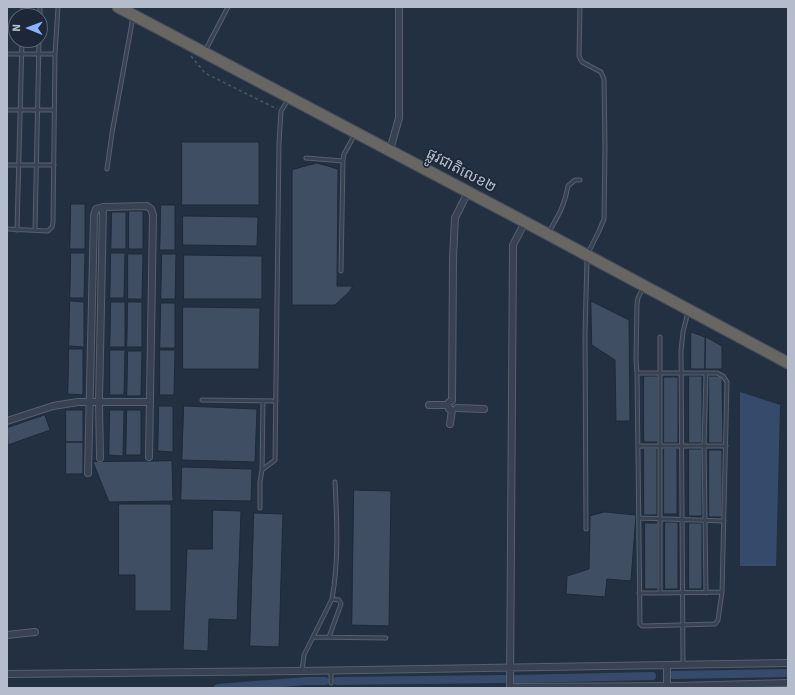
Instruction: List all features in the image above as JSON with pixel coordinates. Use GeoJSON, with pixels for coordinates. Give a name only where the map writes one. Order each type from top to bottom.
{"type":"FeatureCollection","features":[{"type":"Feature","properties":{"kind":"highway","name":"ផ្លូវជាតិលេខ២"},"geometry":{"type":"LineString","coordinates":[[125,10],[788,363]]}},
{"type":"Feature","properties":{"kind":"street"},"geometry":{"type":"LineString","coordinates":[[390,150],[399,118],[399,7]]}},
{"type":"Feature","properties":{"kind":"street"},"geometry":{"type":"LineString","coordinates":[[450,424],[452,406],[453,258],[455,218],[468,192]]}},
{"type":"Feature","properties":{"kind":"street"},"geometry":{"type":"LineString","coordinates":[[88,473],[94,215],[96,209],[103,207],[147,206],[151,209],[153,215],[149,457]]}},
{"type":"Feature","properties":{"kind":"street"},"geometry":{"type":"LineString","coordinates":[[100,458],[99,402],[103,207]]}},
{"type":"Feature","properties":{"kind":"street"},"geometry":{"type":"LineString","coordinates":[[525,222],[513,245],[510,687],[680,687],[788,683]]}},
{"type":"Feature","properties":{"kind":"street"},"geometry":{"type":"LineString","coordinates":[[7,421],[53,406],[90,402],[150,402]]}},
{"type":"Feature","properties":{"kind":"street"},"geometry":{"type":"LineString","coordinates":[[429,406],[452,406],[484,409]]}},
{"type":"Feature","properties":{"kind":"street"},"geometry":{"type":"LineString","coordinates":[[7,635],[35,632]]}},
{"type":"Feature","properties":{"kind":"street"},"geometry":{"type":"LineString","coordinates":[[7,674],[331,671],[788,663]]}},
{"type":"Feature","properties":{"kind":"street"},"geometry":{"type":"LineString","coordinates":[[667,666],[667,686]]}},
{"type":"Feature","properties":{"kind":"lane"},"geometry":{"type":"LineString","coordinates":[[7,229],[48,231],[52,227],[55,54],[58,7]]}},
{"type":"Feature","properties":{"kind":"lane"},"geometry":{"type":"LineString","coordinates":[[205,53],[228,7]]}},
{"type":"Feature","properties":{"kind":"lane"},"geometry":{"type":"LineString","coordinates":[[580,7],[579,56],[582,62],[601,72],[604,79],[605,147],[604,219],[600,231],[587,256],[585,334],[586,529]]}},
{"type":"Feature","properties":{"kind":"lane"},"geometry":{"type":"LineString","coordinates":[[107,169],[125,10]]}},
{"type":"Feature","properties":{"kind":"lane"},"geometry":{"type":"LineString","coordinates":[[17,230],[21,48]]}},
{"type":"Feature","properties":{"kind":"lane"},"geometry":{"type":"LineString","coordinates":[[35,230],[38,48]]}},
{"type":"Feature","properties":{"kind":"lane"},"geometry":{"type":"LineString","coordinates":[[7,54],[55,54]]}},
{"type":"Feature","properties":{"kind":"lane"},"geometry":{"type":"LineString","coordinates":[[262,470],[275,460],[277,241],[281,111],[290,98]]}},
{"type":"Feature","properties":{"kind":"lane"},"geometry":{"type":"LineString","coordinates":[[7,110],[54,110]]}},
{"type":"Feature","properties":{"kind":"lane"},"geometry":{"type":"LineString","coordinates":[[341,271],[343,161],[344,154],[356,132]]}},
{"type":"Feature","properties":{"kind":"lane"},"geometry":{"type":"LineString","coordinates":[[306,158],[343,161]]}},
{"type":"Feature","properties":{"kind":"lane"},"geometry":{"type":"LineString","coordinates":[[7,165],[54,165]]}},
{"type":"Feature","properties":{"kind":"lane"},"geometry":{"type":"LineString","coordinates":[[548,234],[562,209],[566,199],[568,186],[575,180],[580,180]]}},
{"type":"Feature","properties":{"kind":"lane"},"geometry":{"type":"LineString","coordinates":[[637,373],[718,373],[723,376],[727,382],[722,592],[718,620],[715,624],[642,626],[640,622],[636,359],[637,304],[638,298],[644,286]]}},
{"type":"Feature","properties":{"kind":"lane"},"geometry":{"type":"LineString","coordinates":[[683,666],[681,374],[683,332],[689,310]]}},
{"type":"Feature","properties":{"kind":"lane"},"geometry":{"type":"LineString","coordinates":[[660,337],[660,593]]}},
{"type":"Feature","properties":{"kind":"lane"},"geometry":{"type":"LineString","coordinates":[[706,373],[704,446],[706,593]]}},
{"type":"Feature","properties":{"kind":"lane"},"geometry":{"type":"LineString","coordinates":[[202,400],[276,401]]}},
{"type":"Feature","properties":{"kind":"lane"},"geometry":{"type":"LineString","coordinates":[[260,508],[263,401]]}},
{"type":"Feature","properties":{"kind":"lane"},"geometry":{"type":"LineString","coordinates":[[638,446],[726,446]]}},
{"type":"Feature","properties":{"kind":"lane"},"geometry":{"type":"LineString","coordinates":[[302,671],[304,655],[332,599],[338,547],[335,482]]}},
{"type":"Feature","properties":{"kind":"lane"},"geometry":{"type":"LineString","coordinates":[[639,518],[724,521]]}},
{"type":"Feature","properties":{"kind":"lane"},"geometry":{"type":"LineString","coordinates":[[640,593],[722,592]]}},
{"type":"Feature","properties":{"kind":"lane"},"geometry":{"type":"LineString","coordinates":[[329,637],[341,604],[339,600],[332,599]]}},
{"type":"Feature","properties":{"kind":"lane"},"geometry":{"type":"LineString","coordinates":[[313,637],[386,638]]}},
{"type":"Feature","properties":{"kind":"lane"},"geometry":{"type":"LineString","coordinates":[[331,671],[332,683]]}},
{"type":"Feature","properties":{"kind":"path"},"geometry":{"type":"LineString","coordinates":[[188,53],[205,73],[281,111]]}},
{"type":"Feature","properties":{"kind":"water"},"geometry":{"type":"Polygon","coordinates":[[[740,392],[780,405],[776,566],[740,566],[740,392]]]}},
{"type":"Feature","properties":{"kind":"building"},"geometry":{"type":"Polygon","coordinates":[[[182,142],[259,142],[259,205],[182,205],[182,142]]]}},
{"type":"Feature","properties":{"kind":"building"},"geometry":{"type":"Polygon","coordinates":[[[317,163],[338,169],[337,286],[353,286],[349,292],[335,305],[292,305],[292,170],[317,163]]]}},
{"type":"Feature","properties":{"kind":"building"},"geometry":{"type":"Polygon","coordinates":[[[71,204],[85,204],[85,249],[70,249],[71,204]]]}},
{"type":"Feature","properties":{"kind":"building"},"geometry":{"type":"Polygon","coordinates":[[[161,205],[175,205],[175,250],[160,250],[161,205]]]}},
{"type":"Feature","properties":{"kind":"building"},"geometry":{"type":"Polygon","coordinates":[[[129,211],[143,211],[143,249],[129,249],[129,211]]]}},
{"type":"Feature","properties":{"kind":"building"},"geometry":{"type":"Polygon","coordinates":[[[112,212],[126,212],[126,249],[111,249],[112,212]]]}},
{"type":"Feature","properties":{"kind":"building"},"geometry":{"type":"Polygon","coordinates":[[[183,216],[258,217],[257,246],[183,245],[183,216]]]}},
{"type":"Feature","properties":{"kind":"building"},"geometry":{"type":"Polygon","coordinates":[[[71,253],[85,253],[84,298],[70,298],[71,253]]]}},
{"type":"Feature","properties":{"kind":"building"},"geometry":{"type":"Polygon","coordinates":[[[111,253],[125,253],[124,298],[110,298],[111,253]]]}},
{"type":"Feature","properties":{"kind":"building"},"geometry":{"type":"Polygon","coordinates":[[[128,254],[143,254],[142,299],[128,299],[128,254]]]}},
{"type":"Feature","properties":{"kind":"building"},"geometry":{"type":"Polygon","coordinates":[[[162,254],[176,254],[175,299],[161,299],[162,254]]]}},
{"type":"Feature","properties":{"kind":"building"},"geometry":{"type":"Polygon","coordinates":[[[184,255],[262,256],[262,299],[184,299],[184,255]]]}},
{"type":"Feature","properties":{"kind":"building"},"geometry":{"type":"Polygon","coordinates":[[[70,301],[84,302],[84,347],[69,346],[70,301]]]}},
{"type":"Feature","properties":{"kind":"building"},"geometry":{"type":"Polygon","coordinates":[[[591,301],[629,320],[630,421],[616,421],[615,360],[592,345],[591,301]]]}},
{"type":"Feature","properties":{"kind":"building"},"geometry":{"type":"Polygon","coordinates":[[[111,302],[125,302],[125,347],[110,347],[111,302]]]}},
{"type":"Feature","properties":{"kind":"building"},"geometry":{"type":"Polygon","coordinates":[[[128,302],[142,302],[142,347],[127,347],[128,302]]]}},
{"type":"Feature","properties":{"kind":"building"},"geometry":{"type":"Polygon","coordinates":[[[161,303],[175,303],[175,348],[160,348],[161,303]]]}},
{"type":"Feature","properties":{"kind":"building"},"geometry":{"type":"Polygon","coordinates":[[[183,307],[260,308],[259,369],[183,369],[183,307]]]}},
{"type":"Feature","properties":{"kind":"building"},"geometry":{"type":"Polygon","coordinates":[[[691,332],[705,337],[705,369],[691,369],[691,332]]]}},
{"type":"Feature","properties":{"kind":"building"},"geometry":{"type":"Polygon","coordinates":[[[706,337],[722,346],[722,369],[705,369],[706,337]]]}},
{"type":"Feature","properties":{"kind":"building"},"geometry":{"type":"Polygon","coordinates":[[[69,349],[83,349],[83,395],[68,394],[69,349]]]}},
{"type":"Feature","properties":{"kind":"building"},"geometry":{"type":"Polygon","coordinates":[[[110,350],[125,350],[124,395],[110,395],[110,350]]]}},
{"type":"Feature","properties":{"kind":"building"},"geometry":{"type":"Polygon","coordinates":[[[160,350],[175,350],[174,395],[160,395],[160,350]]]}},
{"type":"Feature","properties":{"kind":"building"},"geometry":{"type":"Polygon","coordinates":[[[128,351],[142,351],[141,396],[127,396],[128,351]]]}},
{"type":"Feature","properties":{"kind":"building"},"geometry":{"type":"Polygon","coordinates":[[[644,376],[658,376],[658,442],[644,442],[644,376]]]}},
{"type":"Feature","properties":{"kind":"building"},"geometry":{"type":"Polygon","coordinates":[[[689,376],[702,376],[702,443],[689,443],[689,376]]]}},
{"type":"Feature","properties":{"kind":"building"},"geometry":{"type":"Polygon","coordinates":[[[709,376],[722,376],[723,443],[709,443],[709,376]]]}},
{"type":"Feature","properties":{"kind":"building"},"geometry":{"type":"Polygon","coordinates":[[[664,377],[678,377],[678,443],[664,443],[664,377]]]}},
{"type":"Feature","properties":{"kind":"building"},"geometry":{"type":"Polygon","coordinates":[[[159,406],[173,406],[173,452],[158,451],[159,406]]]}},
{"type":"Feature","properties":{"kind":"building"},"geometry":{"type":"Polygon","coordinates":[[[184,406],[257,409],[255,462],[182,460],[184,406]]]}},
{"type":"Feature","properties":{"kind":"building"},"geometry":{"type":"Polygon","coordinates":[[[66,410],[83,410],[83,442],[66,442],[66,410]]]}},
{"type":"Feature","properties":{"kind":"building"},"geometry":{"type":"Polygon","coordinates":[[[110,410],[124,410],[123,456],[109,455],[110,410]]]}},
{"type":"Feature","properties":{"kind":"building"},"geometry":{"type":"Polygon","coordinates":[[[127,410],[141,410],[141,455],[126,455],[127,410]]]}},
{"type":"Feature","properties":{"kind":"building"},"geometry":{"type":"Polygon","coordinates":[[[45,415],[50,430],[8,445],[7,428],[45,415]]]}},
{"type":"Feature","properties":{"kind":"building"},"geometry":{"type":"Polygon","coordinates":[[[66,442],[83,442],[83,474],[66,474],[66,442]]]}},
{"type":"Feature","properties":{"kind":"building"},"geometry":{"type":"Polygon","coordinates":[[[644,448],[657,448],[657,515],[644,515],[644,448]]]}},
{"type":"Feature","properties":{"kind":"building"},"geometry":{"type":"Polygon","coordinates":[[[664,448],[677,448],[677,514],[664,514],[664,448]]]}},
{"type":"Feature","properties":{"kind":"building"},"geometry":{"type":"Polygon","coordinates":[[[689,449],[702,449],[702,516],[689,516],[689,449]]]}},
{"type":"Feature","properties":{"kind":"building"},"geometry":{"type":"Polygon","coordinates":[[[709,450],[722,450],[722,517],[709,517],[709,450]]]}},
{"type":"Feature","properties":{"kind":"building"},"geometry":{"type":"Polygon","coordinates":[[[172,461],[173,501],[109,502],[93,462],[172,461]]]}},
{"type":"Feature","properties":{"kind":"building"},"geometry":{"type":"Polygon","coordinates":[[[182,467],[252,469],[251,501],[181,500],[182,467]]]}},
{"type":"Feature","properties":{"kind":"building"},"geometry":{"type":"Polygon","coordinates":[[[354,490],[391,491],[389,626],[352,625],[354,490]]]}},
{"type":"Feature","properties":{"kind":"building"},"geometry":{"type":"Polygon","coordinates":[[[119,504],[171,504],[171,611],[135,611],[135,575],[119,575],[119,504]]]}},
{"type":"Feature","properties":{"kind":"building"},"geometry":{"type":"Polygon","coordinates":[[[213,510],[241,511],[237,620],[209,619],[208,651],[183,650],[187,549],[212,549],[213,510]]]}},
{"type":"Feature","properties":{"kind":"building"},"geometry":{"type":"Polygon","coordinates":[[[605,512],[636,515],[631,581],[607,579],[605,597],[566,594],[567,576],[589,569],[590,516],[605,512]]]}},
{"type":"Feature","properties":{"kind":"building"},"geometry":{"type":"Polygon","coordinates":[[[254,513],[283,514],[279,647],[250,646],[254,513]]]}},
{"type":"Feature","properties":{"kind":"building"},"geometry":{"type":"Polygon","coordinates":[[[665,522],[678,522],[678,589],[665,589],[665,522]]]}},
{"type":"Feature","properties":{"kind":"building"},"geometry":{"type":"Polygon","coordinates":[[[645,523],[658,523],[658,589],[645,589],[645,523]]]}},
{"type":"Feature","properties":{"kind":"building"},"geometry":{"type":"Polygon","coordinates":[[[689,523],[702,523],[702,589],[689,589],[689,523]]]}},
{"type":"Feature","properties":{"kind":"waterway"},"geometry":{"type":"LineString","coordinates":[[673,675],[788,673]]}},
{"type":"Feature","properties":{"kind":"waterway"},"geometry":{"type":"LineString","coordinates":[[516,679],[652,676]]}},
{"type":"Feature","properties":{"kind":"waterway"},"geometry":{"type":"LineString","coordinates":[[337,681],[504,679]]}},
{"type":"Feature","properties":{"kind":"waterway"},"geometry":{"type":"LineString","coordinates":[[218,688],[325,681]]}}]}
